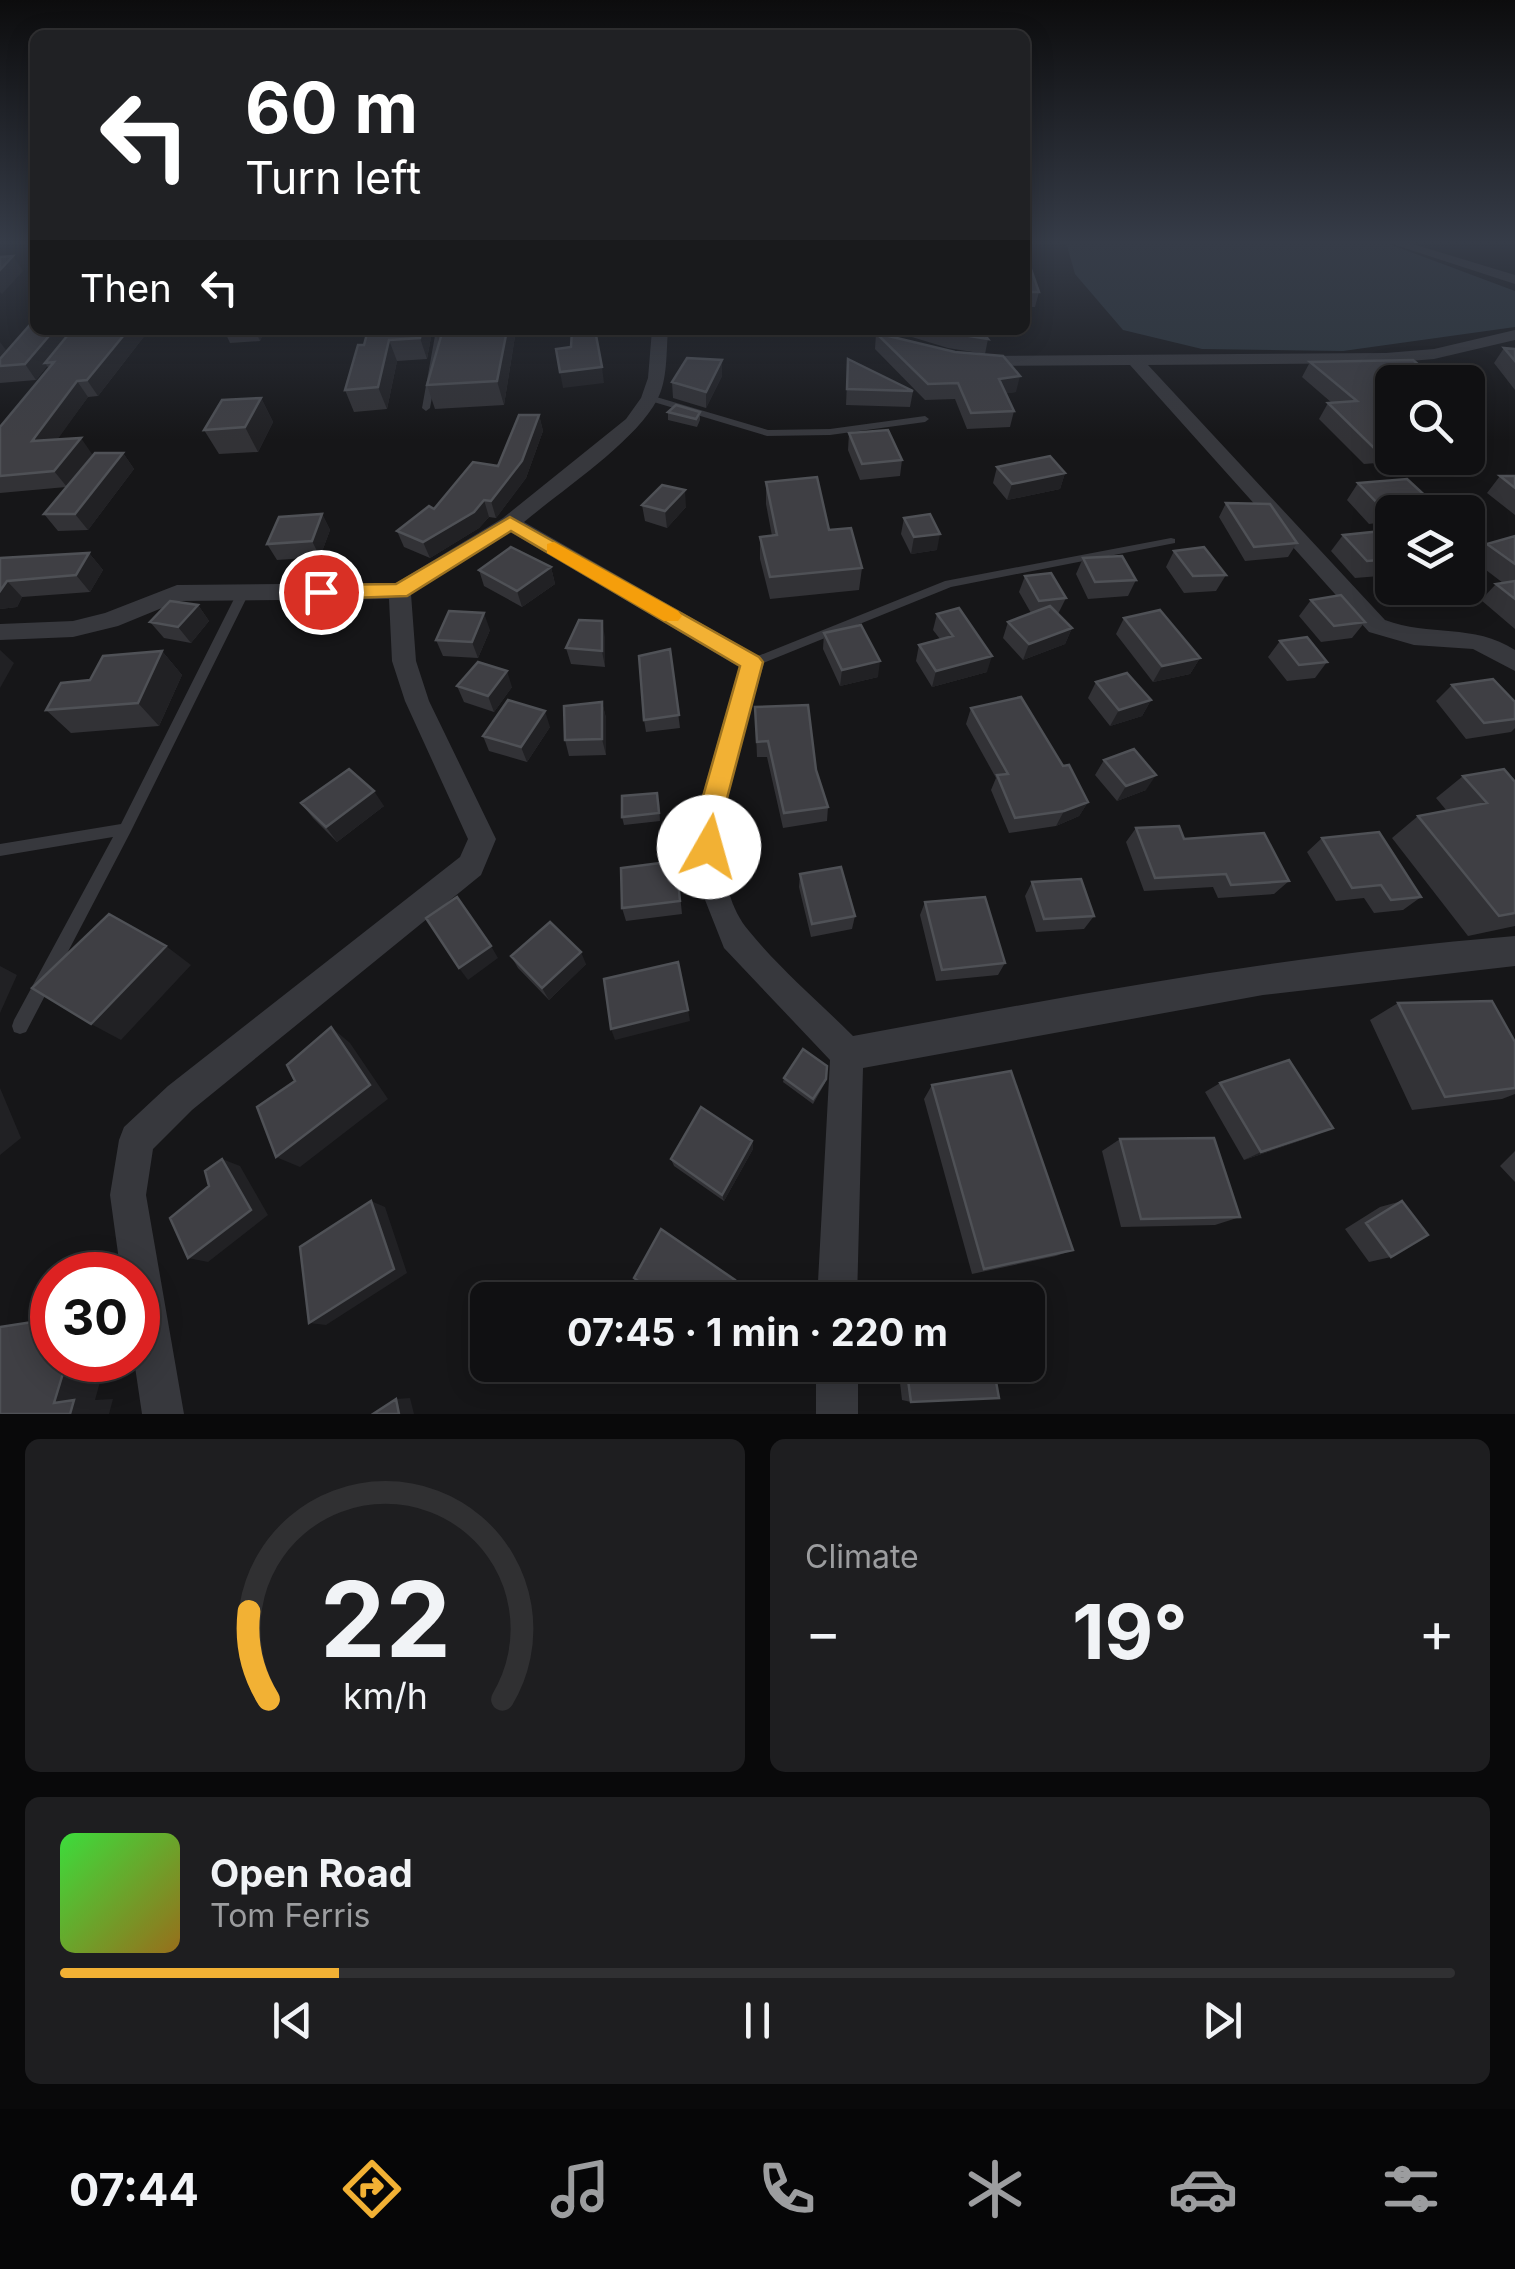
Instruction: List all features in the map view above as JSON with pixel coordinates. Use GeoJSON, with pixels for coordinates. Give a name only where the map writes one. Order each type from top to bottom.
{"type":"FeatureCollection","features":[{"type":"Feature","properties":{"kind":"street"},"geometry":{"type":"LineString","coordinates":[[0,632],[73,629],[110,620],[177,594],[400,591],[510,523],[632,424],[650,398],[660,335]]}},
{"type":"Feature","properties":{"kind":"street"},"geometry":{"type":"LineString","coordinates":[[955,359],[1137,362],[1386,358],[1434,354],[1515,335]]}},
{"type":"Feature","properties":{"kind":"street"},"geometry":{"type":"LineString","coordinates":[[1137,362],[1378,626],[1413,638],[1462,636],[1493,644],[1515,662]]}},
{"type":"Feature","properties":{"kind":"street"},"geometry":{"type":"LineString","coordinates":[[510,523],[752,662],[708,821],[709,872],[736,938],[847,1054],[838,1282]]}},
{"type":"Feature","properties":{"kind":"street"},"geometry":{"type":"LineString","coordinates":[[163,1414],[128,1195],[137,1140],[180,1098],[471,866],[482,839],[417,701],[404,661],[400,591]]}},
{"type":"Feature","properties":{"kind":"street"},"geometry":{"type":"LineString","coordinates":[[847,1054],[1274,979],[1445,956],[1515,951]]}},
{"type":"Feature","properties":{"kind":"street"},"geometry":{"type":"LineString","coordinates":[[837,1382],[838,1414]]}},
{"type":"Feature","properties":{"kind":"lane"},"geometry":{"type":"LineString","coordinates":[[426,408],[439,335]]}},
{"type":"Feature","properties":{"kind":"lane"},"geometry":{"type":"LineString","coordinates":[[650,398],[739,426],[783,434],[925,419]]}},
{"type":"Feature","properties":{"kind":"lane"},"geometry":{"type":"LineString","coordinates":[[752,662],[949,584],[1171,541]]}},
{"type":"Feature","properties":{"kind":"lane"},"geometry":{"type":"LineString","coordinates":[[20,1026],[125,830],[243,592]]}},
{"type":"Feature","properties":{"kind":"lane"},"geometry":{"type":"LineString","coordinates":[[0,850],[125,830]]}},
{"type":"Feature","properties":{"kind":"shaded area"},"geometry":{"type":"Polygon","coordinates":[[[1104,308],[1515,308],[1515,327],[1343,351],[1202,349],[1123,330],[1104,308]]]}},
{"type":"Feature","properties":{"kind":"building"},"geometry":{"type":"Polygon","coordinates":[[[30,325],[30,335],[50,335],[25,364],[0,366],[0,359],[30,325]]]}},
{"type":"Feature","properties":{"kind":"building"},"geometry":{"type":"Polygon","coordinates":[[[68,335],[124,335],[87,380],[77,381],[32,441],[81,438],[54,471],[0,476],[0,427],[54,362],[45,363],[68,335]]]}},
{"type":"Feature","properties":{"kind":"building"},"geometry":{"type":"Polygon","coordinates":[[[367,335],[421,335],[389,340],[378,387],[345,390],[358,345],[364,345],[367,335]]]}},
{"type":"Feature","properties":{"kind":"building"},"geometry":{"type":"Polygon","coordinates":[[[441,335],[506,335],[497,381],[427,385],[441,335]]]}},
{"type":"Feature","properties":{"kind":"building"},"geometry":{"type":"Polygon","coordinates":[[[572,335],[596,335],[602,367],[560,372],[556,349],[571,347],[572,335]]]}},
{"type":"Feature","properties":{"kind":"building"},"geometry":{"type":"Polygon","coordinates":[[[878,335],[955,352],[1003,356],[1020,376],[999,379],[1014,411],[971,413],[958,383],[928,384],[878,335]]]}},
{"type":"Feature","properties":{"kind":"building"},"geometry":{"type":"Polygon","coordinates":[[[1504,348],[1515,349],[1515,361],[1504,348]]]}},
{"type":"Feature","properties":{"kind":"building"},"geometry":{"type":"Polygon","coordinates":[[[687,358],[722,360],[706,392],[672,382],[687,358]]]}},
{"type":"Feature","properties":{"kind":"building"},"geometry":{"type":"Polygon","coordinates":[[[848,359],[913,391],[847,389],[848,359]]]}},
{"type":"Feature","properties":{"kind":"building"},"geometry":{"type":"Polygon","coordinates":[[[1413,360],[1419,365],[1375,365],[1375,449],[1328,403],[1357,401],[1310,362],[1413,360]]]}},
{"type":"Feature","properties":{"kind":"building"},"geometry":{"type":"Polygon","coordinates":[[[261,398],[245,427],[204,430],[222,400],[261,398]]]}},
{"type":"Feature","properties":{"kind":"building"},"geometry":{"type":"Polygon","coordinates":[[[676,405],[700,412],[696,419],[668,412],[676,405]]]}},
{"type":"Feature","properties":{"kind":"building"},"geometry":{"type":"Polygon","coordinates":[[[519,415],[539,415],[522,461],[491,501],[484,500],[474,512],[423,542],[397,531],[429,506],[434,509],[473,462],[498,466],[519,415]]]}},
{"type":"Feature","properties":{"kind":"building"},"geometry":{"type":"Polygon","coordinates":[[[888,430],[902,460],[862,464],[849,433],[888,430]]]}},
{"type":"Feature","properties":{"kind":"building"},"geometry":{"type":"Polygon","coordinates":[[[95,453],[123,453],[75,514],[44,514],[95,453]]]}},
{"type":"Feature","properties":{"kind":"building"},"geometry":{"type":"Polygon","coordinates":[[[1050,456],[1065,473],[1012,484],[997,467],[1050,456]]]}},
{"type":"Feature","properties":{"kind":"building"},"geometry":{"type":"Polygon","coordinates":[[[1500,476],[1515,476],[1515,488],[1500,476]]]}},
{"type":"Feature","properties":{"kind":"building"},"geometry":{"type":"Polygon","coordinates":[[[817,477],[829,530],[851,528],[862,568],[770,577],[760,537],[777,535],[766,482],[817,477]]]}},
{"type":"Feature","properties":{"kind":"building"},"geometry":{"type":"Polygon","coordinates":[[[1407,479],[1424,495],[1375,495],[1375,501],[1358,483],[1407,479]]]}},
{"type":"Feature","properties":{"kind":"building"},"geometry":{"type":"Polygon","coordinates":[[[662,485],[685,490],[665,511],[642,505],[662,485]]]}},
{"type":"Feature","properties":{"kind":"building"},"geometry":{"type":"Polygon","coordinates":[[[1226,503],[1270,504],[1297,543],[1254,547],[1226,503]]]}},
{"type":"Feature","properties":{"kind":"building"},"geometry":{"type":"Polygon","coordinates":[[[322,514],[312,541],[267,544],[279,517],[322,514]]]}},
{"type":"Feature","properties":{"kind":"building"},"geometry":{"type":"Polygon","coordinates":[[[930,514],[940,534],[914,537],[904,518],[930,514]]]}},
{"type":"Feature","properties":{"kind":"building"},"geometry":{"type":"Polygon","coordinates":[[[1375,532],[1375,560],[1367,561],[1343,535],[1375,532]]]}},
{"type":"Feature","properties":{"kind":"building"},"geometry":{"type":"Polygon","coordinates":[[[1515,536],[1515,564],[1487,544],[1515,536]]]}},
{"type":"Feature","properties":{"kind":"building"},"geometry":{"type":"Polygon","coordinates":[[[511,547],[551,567],[517,591],[479,570],[511,547]]]}},
{"type":"Feature","properties":{"kind":"building"},"geometry":{"type":"Polygon","coordinates":[[[1204,547],[1226,575],[1193,576],[1174,551],[1204,547]]]}},
{"type":"Feature","properties":{"kind":"building"},"geometry":{"type":"Polygon","coordinates":[[[89,553],[76,575],[7,581],[0,591],[0,558],[89,553]]]}},
{"type":"Feature","properties":{"kind":"building"},"geometry":{"type":"Polygon","coordinates":[[[1122,556],[1136,580],[1095,582],[1083,558],[1122,556]]]}},
{"type":"Feature","properties":{"kind":"building"},"geometry":{"type":"Polygon","coordinates":[[[1051,573],[1066,598],[1039,601],[1025,576],[1051,573]]]}},
{"type":"Feature","properties":{"kind":"building"},"geometry":{"type":"Polygon","coordinates":[[[1515,581],[1515,599],[1496,584],[1515,581]]]}},
{"type":"Feature","properties":{"kind":"building"},"geometry":{"type":"Polygon","coordinates":[[[1341,595],[1365,622],[1334,626],[1311,600],[1341,595]]]}},
{"type":"Feature","properties":{"kind":"building"},"geometry":{"type":"Polygon","coordinates":[[[170,601],[198,605],[178,627],[150,622],[170,601]]]}},
{"type":"Feature","properties":{"kind":"building"},"geometry":{"type":"Polygon","coordinates":[[[1050,606],[1072,628],[1029,644],[1008,622],[1050,606]]]}},
{"type":"Feature","properties":{"kind":"building"},"geometry":{"type":"Polygon","coordinates":[[[959,608],[992,656],[936,671],[919,645],[953,636],[937,614],[959,608]]]}},
{"type":"Feature","properties":{"kind":"building"},"geometry":{"type":"Polygon","coordinates":[[[1160,610],[1200,658],[1162,666],[1124,618],[1160,610]]]}},
{"type":"Feature","properties":{"kind":"building"},"geometry":{"type":"Polygon","coordinates":[[[449,611],[484,613],[472,642],[436,640],[449,611]]]}},
{"type":"Feature","properties":{"kind":"building"},"geometry":{"type":"Polygon","coordinates":[[[579,620],[602,621],[602,651],[566,648],[579,620]]]}},
{"type":"Feature","properties":{"kind":"building"},"geometry":{"type":"Polygon","coordinates":[[[861,625],[880,661],[842,670],[824,633],[861,625]]]}},
{"type":"Feature","properties":{"kind":"building"},"geometry":{"type":"Polygon","coordinates":[[[1307,637],[1327,662],[1299,665],[1280,641],[1307,637]]]}},
{"type":"Feature","properties":{"kind":"building"},"geometry":{"type":"Polygon","coordinates":[[[670,649],[679,715],[644,720],[639,656],[670,649]]]}},
{"type":"Feature","properties":{"kind":"building"},"geometry":{"type":"Polygon","coordinates":[[[162,651],[138,703],[46,710],[61,683],[90,680],[103,656],[162,651]]]}},
{"type":"Feature","properties":{"kind":"building"},"geometry":{"type":"Polygon","coordinates":[[[478,662],[507,671],[488,696],[457,686],[478,662]]]}},
{"type":"Feature","properties":{"kind":"building"},"geometry":{"type":"Polygon","coordinates":[[[1127,673],[1151,700],[1119,710],[1096,682],[1127,673]]]}},
{"type":"Feature","properties":{"kind":"building"},"geometry":{"type":"Polygon","coordinates":[[[1493,679],[1515,702],[1515,719],[1484,723],[1452,685],[1493,679]]]}},
{"type":"Feature","properties":{"kind":"building"},"geometry":{"type":"Polygon","coordinates":[[[1021,697],[1063,766],[1069,765],[1088,802],[1064,811],[1015,818],[997,775],[1008,774],[971,708],[1021,697]]]}},
{"type":"Feature","properties":{"kind":"building"},"geometry":{"type":"Polygon","coordinates":[[[508,700],[545,711],[521,747],[483,736],[508,700]]]}},
{"type":"Feature","properties":{"kind":"building"},"geometry":{"type":"Polygon","coordinates":[[[602,702],[602,739],[565,740],[564,706],[602,702]]]}},
{"type":"Feature","properties":{"kind":"building"},"geometry":{"type":"Polygon","coordinates":[[[808,705],[816,770],[828,807],[784,813],[768,741],[757,742],[755,707],[808,705]]]}},
{"type":"Feature","properties":{"kind":"building"},"geometry":{"type":"Polygon","coordinates":[[[1134,749],[1156,775],[1126,786],[1104,760],[1134,749]]]}},
{"type":"Feature","properties":{"kind":"building"},"geometry":{"type":"Polygon","coordinates":[[[349,769],[374,791],[326,827],[301,803],[349,769]]]}},
{"type":"Feature","properties":{"kind":"building"},"geometry":{"type":"Polygon","coordinates":[[[1504,769],[1515,782],[1515,913],[1499,916],[1418,816],[1487,803],[1463,776],[1504,769]]]}},
{"type":"Feature","properties":{"kind":"building"},"geometry":{"type":"Polygon","coordinates":[[[657,793],[659,813],[622,817],[622,796],[657,793]]]}},
{"type":"Feature","properties":{"kind":"building"},"geometry":{"type":"Polygon","coordinates":[[[1179,826],[1184,839],[1264,833],[1289,881],[1231,885],[1226,874],[1155,878],[1136,828],[1179,826]]]}},
{"type":"Feature","properties":{"kind":"building"},"geometry":{"type":"Polygon","coordinates":[[[1379,832],[1421,897],[1391,900],[1381,885],[1352,888],[1322,838],[1379,832]]]}},
{"type":"Feature","properties":{"kind":"building"},"geometry":{"type":"Polygon","coordinates":[[[676,861],[680,901],[622,908],[621,868],[676,861]]]}},
{"type":"Feature","properties":{"kind":"building"},"geometry":{"type":"Polygon","coordinates":[[[841,867],[855,916],[812,924],[800,874],[841,867]]]}},
{"type":"Feature","properties":{"kind":"building"},"geometry":{"type":"Polygon","coordinates":[[[1081,879],[1094,916],[1044,919],[1032,882],[1081,879]]]}},
{"type":"Feature","properties":{"kind":"building"},"geometry":{"type":"Polygon","coordinates":[[[457,897],[491,946],[459,968],[426,918],[457,897]]]}},
{"type":"Feature","properties":{"kind":"building"},"geometry":{"type":"Polygon","coordinates":[[[985,897],[1005,963],[942,970],[925,902],[985,897]]]}},
{"type":"Feature","properties":{"kind":"building"},"geometry":{"type":"Polygon","coordinates":[[[109,914],[166,946],[91,1024],[32,988],[109,914]]]}},
{"type":"Feature","properties":{"kind":"building"},"geometry":{"type":"Polygon","coordinates":[[[550,922],[581,952],[542,988],[511,956],[550,922]]]}},
{"type":"Feature","properties":{"kind":"building"},"geometry":{"type":"Polygon","coordinates":[[[678,962],[688,1010],[611,1029],[604,979],[678,962]]]}},
{"type":"Feature","properties":{"kind":"building"},"geometry":{"type":"Polygon","coordinates":[[[1492,1001],[1515,1042],[1515,1088],[1445,1097],[1398,1003],[1492,1001]]]}},
{"type":"Feature","properties":{"kind":"building"},"geometry":{"type":"Polygon","coordinates":[[[331,1027],[370,1085],[276,1157],[257,1107],[295,1081],[287,1065],[331,1027]]]}},
{"type":"Feature","properties":{"kind":"building"},"geometry":{"type":"Polygon","coordinates":[[[803,1049],[827,1066],[826,1079],[813,1099],[784,1078],[803,1049]]]}},
{"type":"Feature","properties":{"kind":"building"},"geometry":{"type":"Polygon","coordinates":[[[1289,1060],[1333,1128],[1261,1152],[1220,1083],[1289,1060]]]}},
{"type":"Feature","properties":{"kind":"building"},"geometry":{"type":"Polygon","coordinates":[[[1011,1071],[1073,1250],[984,1269],[932,1085],[1011,1071]]]}},
{"type":"Feature","properties":{"kind":"building"},"geometry":{"type":"Polygon","coordinates":[[[701,1107],[752,1141],[722,1195],[671,1159],[701,1107]]]}},
{"type":"Feature","properties":{"kind":"building"},"geometry":{"type":"Polygon","coordinates":[[[1214,1138],[1240,1217],[1141,1219],[1120,1139],[1214,1138]]]}},
{"type":"Feature","properties":{"kind":"building"},"geometry":{"type":"Polygon","coordinates":[[[222,1159],[251,1210],[188,1258],[170,1218],[209,1186],[205,1171],[222,1159]]]}},
{"type":"Feature","properties":{"kind":"building"},"geometry":{"type":"Polygon","coordinates":[[[371,1201],[394,1269],[309,1323],[300,1247],[371,1201]]]}},
{"type":"Feature","properties":{"kind":"building"},"geometry":{"type":"Polygon","coordinates":[[[1402,1201],[1428,1235],[1391,1257],[1366,1223],[1402,1201]]]}},
{"type":"Feature","properties":{"kind":"building"},"geometry":{"type":"Polygon","coordinates":[[[661,1229],[735,1280],[639,1282],[634,1278],[661,1229]]]}},
{"type":"Feature","properties":{"kind":"building"},"geometry":{"type":"Polygon","coordinates":[[[30,1322],[30,1382],[60,1382],[54,1403],[74,1400],[70,1414],[0,1414],[0,1327],[30,1322]]]}},
{"type":"Feature","properties":{"kind":"building"},"geometry":{"type":"Polygon","coordinates":[[[908,1382],[996,1382],[999,1398],[911,1402],[908,1382]]]}},
{"type":"Feature","properties":{"kind":"building"},"geometry":{"type":"Polygon","coordinates":[[[396,1399],[399,1414],[373,1414],[396,1399]]]}},
{"type":"Feature","properties":{"kind":"slow traffic"},"geometry":{"type":"LineString","coordinates":[[554,548],[671,616]]}},
{"type":"Feature","properties":{"kind":"route"},"geometry":{"type":"LineString","coordinates":[[321,592],[400,591],[510,523],[752,662],[708,821],[709,847]]}}]}
